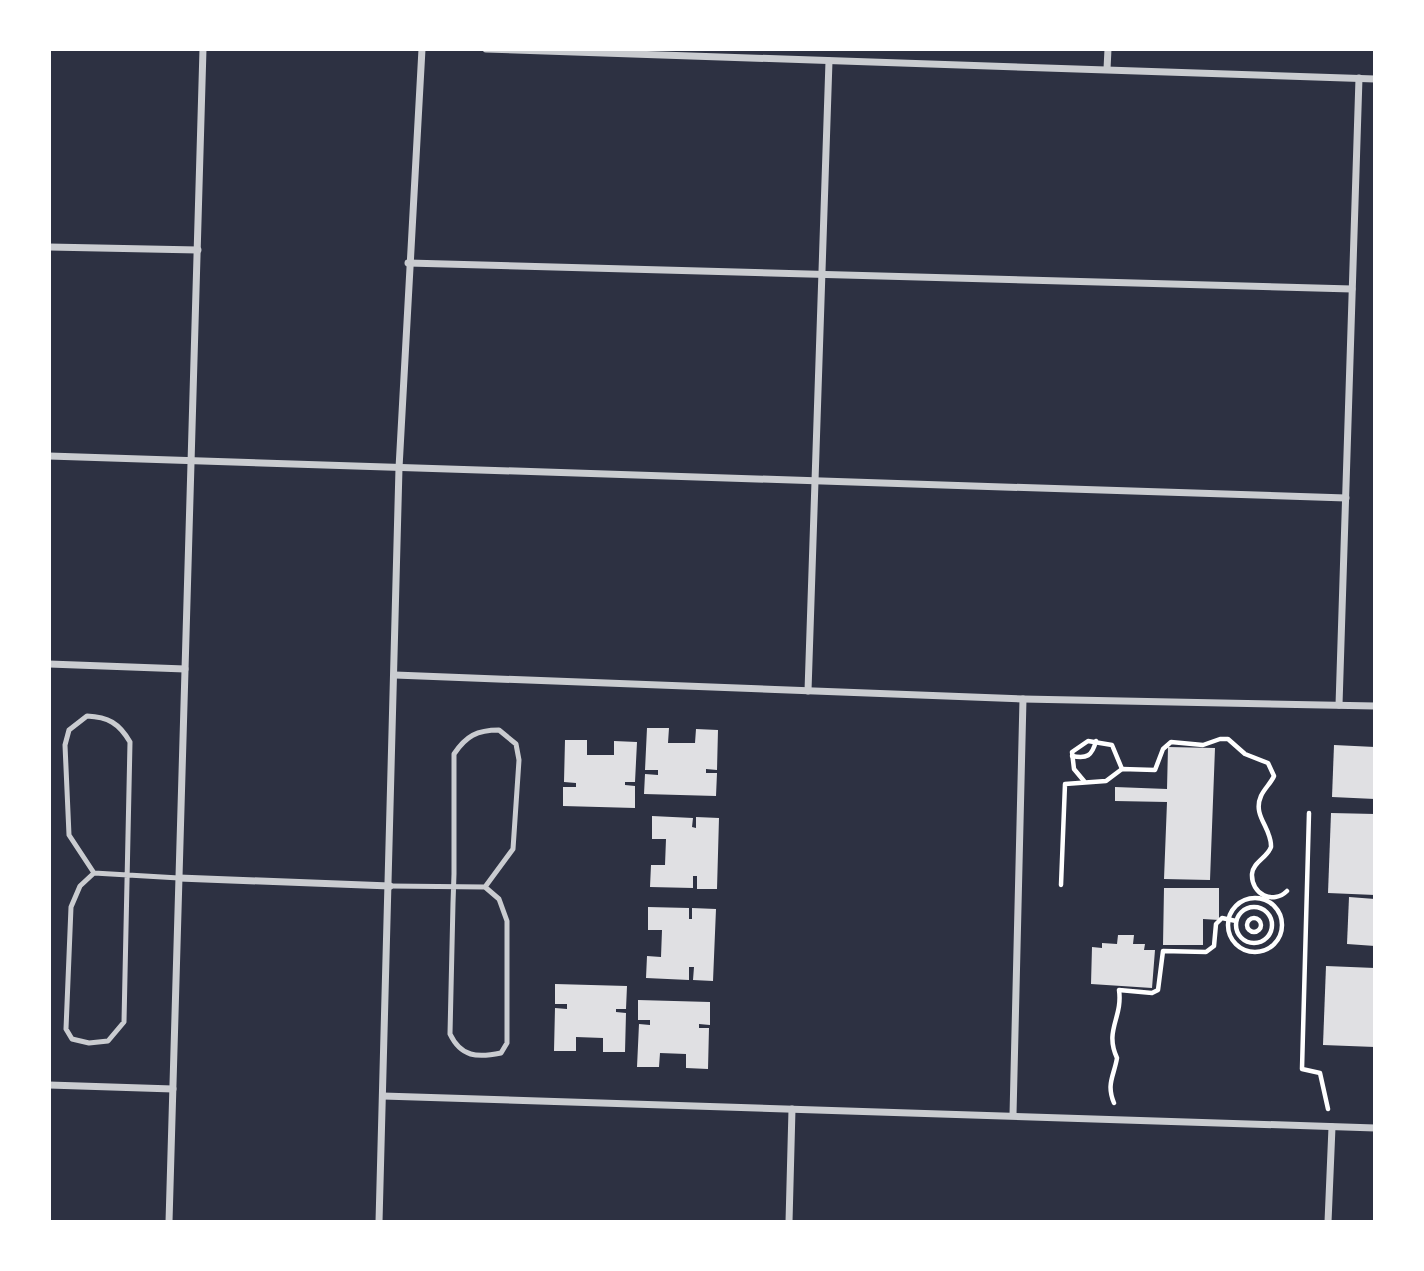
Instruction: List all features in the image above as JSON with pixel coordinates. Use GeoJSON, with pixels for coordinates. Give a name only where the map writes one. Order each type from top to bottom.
{"type":"FeatureCollection","features":[{"type":"Feature","properties":{"kind":"street"},"geometry":{"type":"LineString","coordinates":[[169,1222],[204,49]]}},
{"type":"Feature","properties":{"kind":"street"},"geometry":{"type":"LineString","coordinates":[[379,1222],[399,468],[408,263],[422,49]]}},
{"type":"Feature","properties":{"kind":"street"},"geometry":{"type":"LineString","coordinates":[[486,49],[679,53],[829,61],[1375,79]]}},
{"type":"Feature","properties":{"kind":"street"},"geometry":{"type":"LineString","coordinates":[[1107,69],[1108,49]]}},
{"type":"Feature","properties":{"kind":"street"},"geometry":{"type":"LineString","coordinates":[[808,691],[829,61]]}},
{"type":"Feature","properties":{"kind":"street"},"geometry":{"type":"LineString","coordinates":[[1339,705],[1359,78]]}},
{"type":"Feature","properties":{"kind":"street"},"geometry":{"type":"LineString","coordinates":[[49,247],[198,250]]}},
{"type":"Feature","properties":{"kind":"street"},"geometry":{"type":"LineString","coordinates":[[408,263],[1352,289]]}},
{"type":"Feature","properties":{"kind":"street"},"geometry":{"type":"LineString","coordinates":[[49,456],[1346,498]]}},
{"type":"Feature","properties":{"kind":"street"},"geometry":{"type":"LineString","coordinates":[[49,664],[185,668]]}},
{"type":"Feature","properties":{"kind":"street"},"geometry":{"type":"LineString","coordinates":[[395,675],[1023,699],[1375,706]]}},
{"type":"Feature","properties":{"kind":"street"},"geometry":{"type":"LineString","coordinates":[[1013,1115],[1023,699]]}},
{"type":"Feature","properties":{"kind":"street"},"geometry":{"type":"LineString","coordinates":[[179,878],[390,886]]}},
{"type":"Feature","properties":{"kind":"street"},"geometry":{"type":"LineString","coordinates":[[49,1085],[173,1089]]}},
{"type":"Feature","properties":{"kind":"street"},"geometry":{"type":"LineString","coordinates":[[383,1096],[1375,1128]]}},
{"type":"Feature","properties":{"kind":"street"},"geometry":{"type":"LineString","coordinates":[[789,1222],[792,1109]]}},
{"type":"Feature","properties":{"kind":"street"},"geometry":{"type":"LineString","coordinates":[[1328,1222],[1332,1127]]}},
{"type":"Feature","properties":{"kind":"lane"},"geometry":{"type":"LineString","coordinates":[[94,873],[69,835],[65,746],[69,730],[87,716],[104,717],[122,728],[130,741],[125,875],[124,1022],[108,1041],[89,1043],[72,1039],[66,1029],[71,907],[80,886],[94,873],[125,875],[179,878]]}},
{"type":"Feature","properties":{"kind":"lane"},"geometry":{"type":"LineString","coordinates":[[390,886],[454,887],[485,887],[499,899],[507,921],[507,1043],[501,1053],[484,1057],[465,1054],[455,1046],[450,1034],[454,887],[454,754],[463,740],[481,730],[499,730],[516,744],[519,760],[513,849],[485,887]]}},
{"type":"Feature","properties":{"kind":"path"},"geometry":{"type":"LineString","coordinates":[[1061,885],[1065,784],[1106,781],[1122,769],[1154,770],[1163,749],[1171,742],[1203,745],[1220,738],[1228,739],[1245,754],[1268,763],[1274,776],[1261,794],[1259,810],[1270,834],[1271,847],[1252,872],[1254,885],[1263,898],[1273,905],[1282,920],[1279,937],[1267,949],[1250,951],[1241,947],[1230,934],[1229,919],[1241,902],[1249,898],[1263,898],[1273,898],[1287,891]]}},
{"type":"Feature","properties":{"kind":"path"},"geometry":{"type":"LineString","coordinates":[[1072,756],[1084,758],[1090,755],[1096,741]]}},
{"type":"Feature","properties":{"kind":"path"},"geometry":{"type":"LineString","coordinates":[[1084,781],[1074,769],[1072,756],[1072,752],[1079,746],[1096,741],[1112,745],[1122,769]]}},
{"type":"Feature","properties":{"kind":"path"},"geometry":{"type":"LineString","coordinates":[[1309,813],[1302,1069],[1320,1073],[1332,1127]]}},
{"type":"Feature","properties":{"kind":"path"},"geometry":{"type":"LineString","coordinates":[[1260,908],[1263,898]]}},
{"type":"Feature","properties":{"kind":"path"},"geometry":{"type":"LineString","coordinates":[[1260,908],[1269,915],[1272,928],[1262,941],[1250,942],[1238,933],[1236,921],[1245,909],[1260,908]]}},
{"type":"Feature","properties":{"kind":"path"},"geometry":{"type":"LineString","coordinates":[[1245,909],[1251,919]]}},
{"type":"Feature","properties":{"kind":"path"},"geometry":{"type":"LineString","coordinates":[[1251,919],[1259,920],[1269,915]]}},
{"type":"Feature","properties":{"kind":"path"},"geometry":{"type":"LineString","coordinates":[[1121,1119],[1110,1091],[1110,1077],[1117,1058],[1110,1038],[1121,1006],[1119,990],[1152,993],[1157,990],[1163,951],[1211,950],[1216,924],[1222,918],[1236,921]]}},
{"type":"Feature","properties":{"kind":"path"},"geometry":{"type":"LineString","coordinates":[[1238,933],[1248,927],[1251,919]]}},
{"type":"Feature","properties":{"kind":"path"},"geometry":{"type":"LineString","coordinates":[[1257,931],[1261,925],[1259,920]]}},
{"type":"Feature","properties":{"kind":"path"},"geometry":{"type":"LineString","coordinates":[[1248,927],[1251,931],[1257,931]]}},
{"type":"Feature","properties":{"kind":"path"},"geometry":{"type":"LineString","coordinates":[[1257,931],[1262,941]]}},
{"type":"Feature","properties":{"kind":"building"},"geometry":{"type":"Polygon","coordinates":[[[647,728],[669,728],[668,743],[695,743],[696,729],[718,730],[717,770],[706,769],[706,773],[717,773],[716,796],[644,794],[645,774],[658,775],[658,770],[645,770],[647,728]]]}},
{"type":"Feature","properties":{"kind":"building"},"geometry":{"type":"Polygon","coordinates":[[[565,740],[587,740],[587,755],[614,755],[614,741],[637,742],[635,782],[625,782],[625,785],[635,786],[635,808],[563,806],[563,787],[576,787],[576,783],[564,782],[565,740]]]}},
{"type":"Feature","properties":{"kind":"building"},"geometry":{"type":"Polygon","coordinates":[[[1334,745],[1375,747],[1375,799],[1332,797],[1334,745]]]}},
{"type":"Feature","properties":{"kind":"building"},"geometry":{"type":"Polygon","coordinates":[[[1168,747],[1215,748],[1210,880],[1164,879],[1167,802],[1115,801],[1115,787],[1167,789],[1168,747]]]}},
{"type":"Feature","properties":{"kind":"building"},"geometry":{"type":"Polygon","coordinates":[[[1331,813],[1375,814],[1375,895],[1328,893],[1331,813]]]}},
{"type":"Feature","properties":{"kind":"building"},"geometry":{"type":"Polygon","coordinates":[[[652,816],[693,818],[692,827],[696,828],[696,817],[719,818],[717,889],[697,889],[697,876],[693,876],[693,888],[650,887],[651,865],[665,865],[666,839],[652,839],[652,816]]]}},
{"type":"Feature","properties":{"kind":"building"},"geometry":{"type":"Polygon","coordinates":[[[1164,888],[1219,888],[1219,920],[1203,919],[1203,945],[1163,945],[1164,888]]]}},
{"type":"Feature","properties":{"kind":"building"},"geometry":{"type":"Polygon","coordinates":[[[1349,897],[1375,899],[1375,946],[1347,944],[1349,897]]]}},
{"type":"Feature","properties":{"kind":"building"},"geometry":{"type":"Polygon","coordinates":[[[648,907],[689,908],[689,919],[692,919],[692,908],[716,909],[713,981],[693,980],[694,967],[689,967],[689,980],[646,978],[647,956],[661,957],[662,930],[648,930],[648,907]]]}},
{"type":"Feature","properties":{"kind":"building"},"geometry":{"type":"Polygon","coordinates":[[[1118,935],[1134,935],[1133,944],[1145,944],[1144,950],[1155,950],[1152,988],[1091,984],[1092,947],[1102,948],[1102,943],[1117,944],[1118,935]]]}},
{"type":"Feature","properties":{"kind":"building"},"geometry":{"type":"Polygon","coordinates":[[[1326,966],[1375,968],[1375,1047],[1323,1045],[1326,966]]]}},
{"type":"Feature","properties":{"kind":"building"},"geometry":{"type":"Polygon","coordinates":[[[555,984],[627,986],[626,1009],[616,1009],[616,1012],[626,1013],[625,1052],[603,1052],[603,1038],[576,1037],[576,1051],[554,1051],[555,1008],[567,1009],[567,1004],[555,1004],[555,984]]]}},
{"type":"Feature","properties":{"kind":"building"},"geometry":{"type":"Polygon","coordinates":[[[638,1000],[710,1002],[710,1025],[699,1024],[699,1028],[709,1028],[708,1069],[686,1068],[686,1054],[660,1053],[659,1067],[637,1067],[639,1024],[650,1025],[650,1020],[638,1020],[638,1000]]]}}]}
